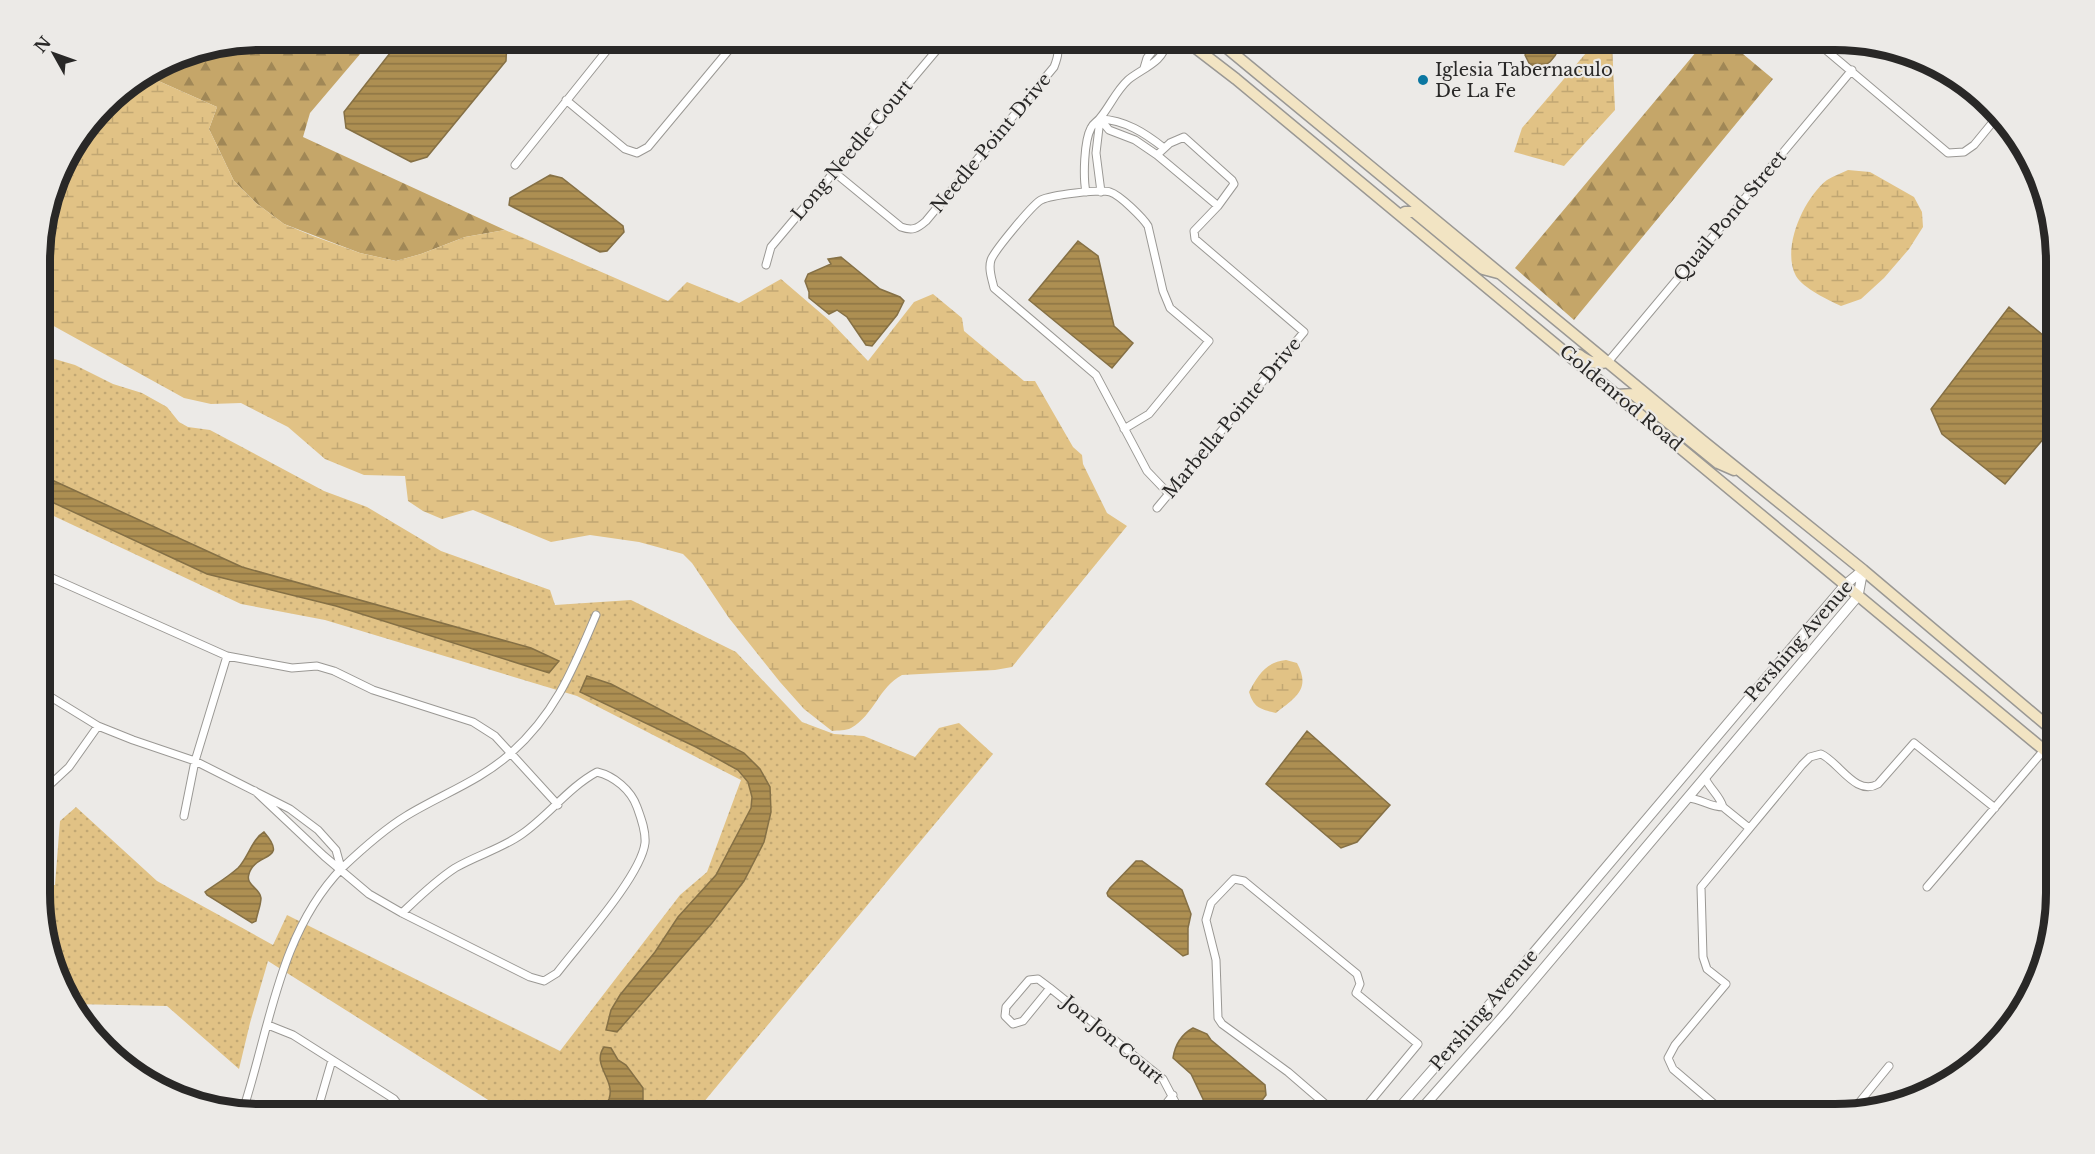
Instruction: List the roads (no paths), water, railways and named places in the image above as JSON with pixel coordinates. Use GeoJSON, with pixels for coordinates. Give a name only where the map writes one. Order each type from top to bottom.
{"type":"FeatureCollection","features":[{"type":"Feature","properties":{"kind":"main road","name":"Goldenrod Road"},"geometry":{"type":"LineString","coordinates":[[1198,50],[1282,117],[2044,750]]}},
{"type":"Feature","properties":{"kind":"main road","name":"Goldenrod Road"},"geometry":{"type":"LineString","coordinates":[[1229,50],[1863,570],[2046,724]]}},
{"type":"Feature","properties":{"kind":"main road"},"geometry":{"type":"LineString","coordinates":[[1282,117],[1304,126],[1384,193],[1395,194],[1400,190]]}},
{"type":"Feature","properties":{"kind":"main road"},"geometry":{"type":"LineString","coordinates":[[1400,215],[1405,212],[1414,212],[1483,270],[1501,274]]}},
{"type":"Feature","properties":{"kind":"main road"},"geometry":{"type":"LineString","coordinates":[[1476,278],[1494,284],[1586,361],[1595,364],[1608,362]]}},
{"type":"Feature","properties":{"kind":"main road"},"geometry":{"type":"LineString","coordinates":[[1617,395],[1633,394],[1718,464],[1743,473]]}},
{"type":"Feature","properties":{"kind":"street"},"geometry":{"type":"LineString","coordinates":[[515,165],[607,50]]}},
{"type":"Feature","properties":{"kind":"street"},"geometry":{"type":"LineString","coordinates":[[566,100],[625,149],[637,153],[648,147],[729,50]]}},
{"type":"Feature","properties":{"kind":"street","name":"Long Needle Court"},"geometry":{"type":"LineString","coordinates":[[766,265],[771,247],[937,50]]}},
{"type":"Feature","properties":{"kind":"street","name":"Needle Point Drive"},"geometry":{"type":"LineString","coordinates":[[834,172],[901,227],[909,230],[918,228],[1054,67],[1059,54],[1058,50]]}},
{"type":"Feature","properties":{"kind":"street"},"geometry":{"type":"LineString","coordinates":[[1086,192],[1084,184],[1087,139],[1093,124],[1100,119],[1117,92],[1144,68],[1153,64],[1164,50]]}},
{"type":"Feature","properties":{"kind":"street"},"geometry":{"type":"LineString","coordinates":[[1827,50],[1948,153],[1964,152],[1974,145],[1993,121]]}},
{"type":"Feature","properties":{"kind":"street","name":"Quail Pond Street"},"geometry":{"type":"LineString","coordinates":[[1608,362],[1852,70]]}},
{"type":"Feature","properties":{"kind":"street"},"geometry":{"type":"LineString","coordinates":[[1100,119],[1115,119],[1149,136],[1164,148],[1156,154]]}},
{"type":"Feature","properties":{"kind":"street"},"geometry":{"type":"LineString","coordinates":[[1100,119],[1109,130],[1129,138],[1156,154],[1218,206]]}},
{"type":"Feature","properties":{"kind":"street"},"geometry":{"type":"LineString","coordinates":[[1100,119],[1096,153],[1101,192]]}},
{"type":"Feature","properties":{"kind":"street"},"geometry":{"type":"LineString","coordinates":[[1129,138],[1134,128]]}},
{"type":"Feature","properties":{"kind":"street","name":"Marbella Pointe Drive"},"geometry":{"type":"LineString","coordinates":[[1157,508],[1304,332],[1196,239],[1194,231],[1218,206],[1234,184],[1232,180],[1184,137],[1164,148]]}},
{"type":"Feature","properties":{"kind":"street"},"geometry":{"type":"LineString","coordinates":[[1124,429],[1149,414],[1209,341],[1170,308],[1163,291],[1148,226],[1143,218],[1111,192],[1086,192],[1041,199],[1030,207],[991,260],[990,270],[994,288],[1096,375],[1124,429],[1148,471],[1168,493]]}},
{"type":"Feature","properties":{"kind":"street","name":"Pershing Avenue"},"geometry":{"type":"LineString","coordinates":[[1402,1104],[1505,988],[1845,585],[1863,570]]}},
{"type":"Feature","properties":{"kind":"street","name":"Pershing Avenue"},"geometry":{"type":"LineString","coordinates":[[1425,1104],[1689,798],[1858,596],[1863,570]]}},
{"type":"Feature","properties":{"kind":"street"},"geometry":{"type":"LineString","coordinates":[[50,577],[227,656],[292,668],[317,666],[334,671],[373,690],[473,722],[495,736],[558,805]]}},
{"type":"Feature","properties":{"kind":"street"},"geometry":{"type":"LineString","coordinates":[[245,1104],[290,950],[311,909],[341,869],[404,817],[466,784],[511,753],[542,721],[566,683],[596,615]]}},
{"type":"Feature","properties":{"kind":"street"},"geometry":{"type":"LineString","coordinates":[[184,816],[195,761],[227,656]]}},
{"type":"Feature","properties":{"kind":"street"},"geometry":{"type":"LineString","coordinates":[[50,697],[98,726],[195,761],[290,809],[318,830],[336,850],[341,869]]}},
{"type":"Feature","properties":{"kind":"street"},"geometry":{"type":"LineString","coordinates":[[50,785],[69,767],[98,726]]}},
{"type":"Feature","properties":{"kind":"street"},"geometry":{"type":"LineString","coordinates":[[1714,1104],[1673,1070],[1668,1058],[1675,1045],[1726,984],[1707,969],[1703,957],[1701,887],[1810,757],[1821,754],[1825,756],[1860,786],[1869,788],[1878,784],[1914,743],[1995,808]]}},
{"type":"Feature","properties":{"kind":"street"},"geometry":{"type":"LineString","coordinates":[[1927,887],[2044,750]]}},
{"type":"Feature","properties":{"kind":"street"},"geometry":{"type":"LineString","coordinates":[[255,791],[324,856],[369,894],[402,913],[530,977],[544,981],[556,973],[630,878],[641,860],[645,841],[642,819],[634,800],[617,780],[597,772],[586,778],[538,823],[512,841],[456,868],[426,890],[402,913]]}},
{"type":"Feature","properties":{"kind":"street"},"geometry":{"type":"LineString","coordinates":[[1705,778],[1723,807],[1749,828]]}},
{"type":"Feature","properties":{"kind":"street"},"geometry":{"type":"LineString","coordinates":[[1689,798],[1700,799],[1714,807],[1723,807]]}},
{"type":"Feature","properties":{"kind":"street"},"geometry":{"type":"LineString","coordinates":[[1326,1104],[1288,1072],[1222,1024],[1218,1018],[1216,960],[1206,920],[1211,903],[1234,879],[1244,881],[1357,974],[1360,984],[1356,993],[1418,1044],[1368,1104]]}},
{"type":"Feature","properties":{"kind":"street","name":"Jon Jon Court"},"geometry":{"type":"LineString","coordinates":[[1050,988],[1023,1021],[1013,1024],[1005,1016],[1006,1007],[1029,980],[1038,979],[1050,988],[1163,1079],[1177,1104]]}},
{"type":"Feature","properties":{"kind":"street"},"geometry":{"type":"LineString","coordinates":[[268,1025],[293,1035],[394,1099],[398,1105]]}},
{"type":"Feature","properties":{"kind":"street"},"geometry":{"type":"LineString","coordinates":[[319,1105],[332,1060]]}},
{"type":"Feature","properties":{"kind":"street"},"geometry":{"type":"LineString","coordinates":[[1858,1103],[1888,1066]]}},
{"type":"Feature","properties":{"kind":"street","name":"Jon Jon Court"},"geometry":{"type":"LineString","coordinates":[[1165,1104],[1173,1095]]}},
{"type":"Feature","properties":{"kind":"place","name":"Iglesia Tabernaculo De La Fe"},"geometry":{"type":"Point","coordinates":[1423,80]}}]}
